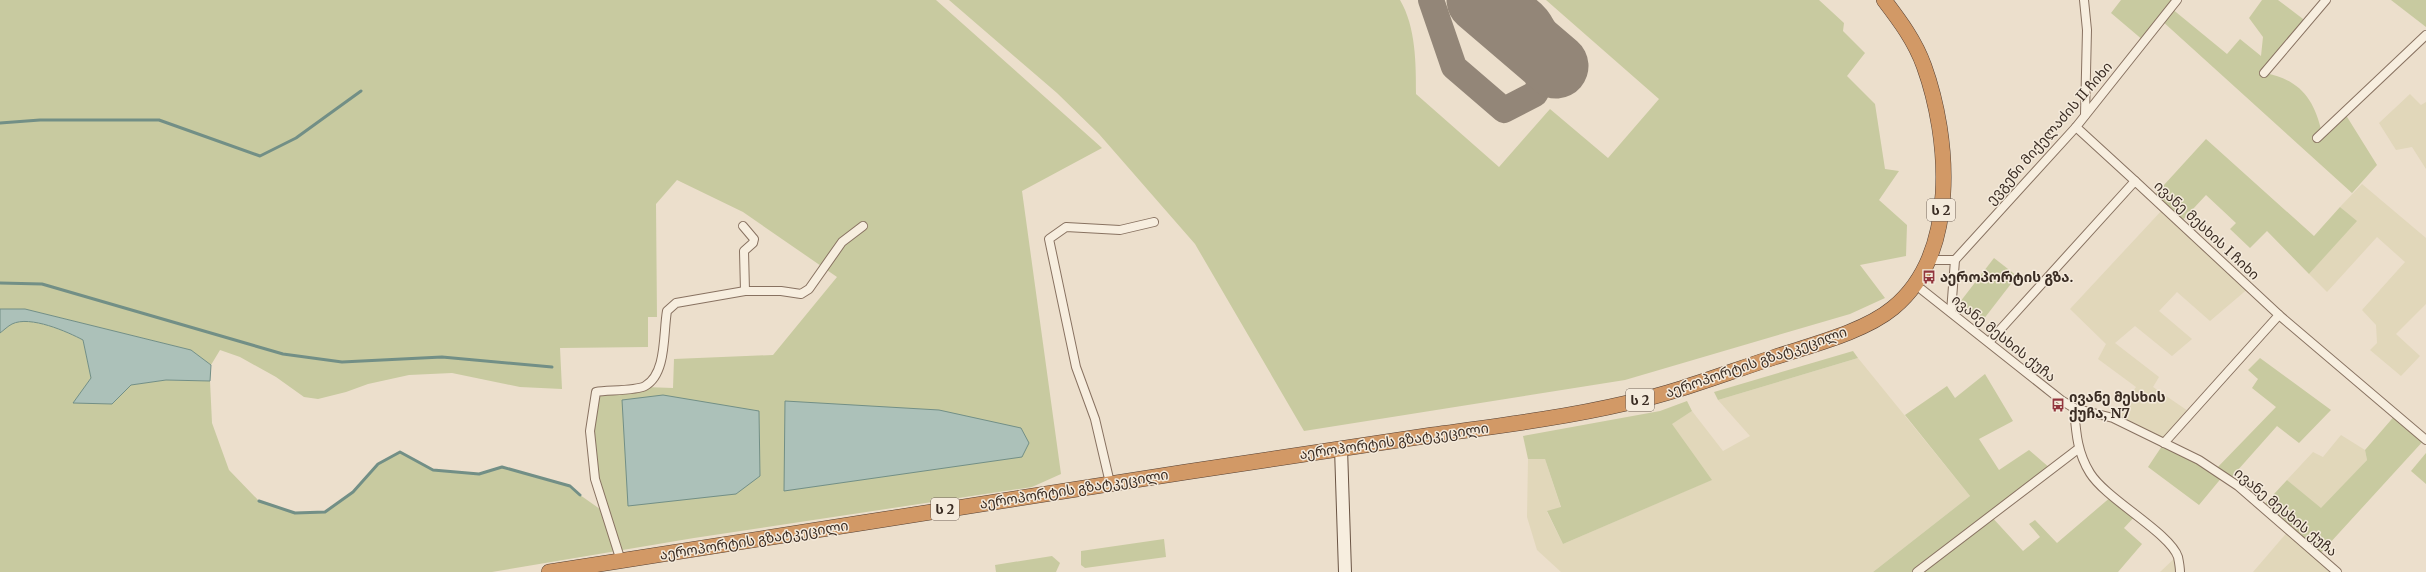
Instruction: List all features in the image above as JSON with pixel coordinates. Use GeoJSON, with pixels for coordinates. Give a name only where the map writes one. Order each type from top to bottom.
{"type":"FeatureCollection","features":[{"type":"Feature","properties":{"kind":"highway","name":"აეროპორტის გზატკეცილი"},"geometry":{"type":"LineString","coordinates":[[549,572],[1110,483],[1486,428],[1626,404],[1679,389],[1840,335],[1892,309],[1916,285],[1929,260],[1936,239],[1941,205],[1943,172],[1934,104],[1923,65],[1908,32],[1884,0]]}},
{"type":"Feature","properties":{"kind":"street"},"geometry":{"type":"LineString","coordinates":[[2084,0],[2087,30],[2085,115]]}},
{"type":"Feature","properties":{"kind":"street","name":"ევგენი მიქელაძის II ჩიხი"},"geometry":{"type":"LineString","coordinates":[[1955,260],[2076,127],[2177,0]]}},
{"type":"Feature","properties":{"kind":"street"},"geometry":{"type":"LineString","coordinates":[[2264,73],[2326,0]]}},
{"type":"Feature","properties":{"kind":"street"},"geometry":{"type":"LineString","coordinates":[[2317,138],[2426,35]]}},
{"type":"Feature","properties":{"kind":"street"},"geometry":{"type":"LineString","coordinates":[[2076,127],[2135,181]]}},
{"type":"Feature","properties":{"kind":"street","name":"ივანე მესხის I ჩიხი"},"geometry":{"type":"LineString","coordinates":[[1989,342],[2135,181],[2280,315],[2426,440]]}},
{"type":"Feature","properties":{"kind":"street"},"geometry":{"type":"LineString","coordinates":[[1110,483],[1096,419],[1076,367],[1049,239],[1066,227],[1120,230],[1154,222]]}},
{"type":"Feature","properties":{"kind":"street"},"geometry":{"type":"LineString","coordinates":[[743,226],[754,239],[753,243],[744,251],[745,291]]}},
{"type":"Feature","properties":{"kind":"street"},"geometry":{"type":"LineString","coordinates":[[621,561],[595,479],[590,431],[596,392],[645,386],[658,374],[661,363],[667,312],[676,303],[745,291],[781,291],[801,294],[809,289],[842,242],[863,226]]}},
{"type":"Feature","properties":{"kind":"street"},"geometry":{"type":"LineString","coordinates":[[1929,260],[1955,260],[1951,312]]}},
{"type":"Feature","properties":{"kind":"street","name":"ივანე მესხის ქუჩა"},"geometry":{"type":"LineString","coordinates":[[1916,285],[2061,400],[2074,408],[2113,418],[2199,460],[2238,486],[2337,572]]}},
{"type":"Feature","properties":{"kind":"street"},"geometry":{"type":"LineString","coordinates":[[2164,443],[2280,315]]}},
{"type":"Feature","properties":{"kind":"street"},"geometry":{"type":"LineString","coordinates":[[2074,408],[2078,449],[2090,474],[2112,496],[2163,538],[2178,556],[2180,572]]}},
{"type":"Feature","properties":{"kind":"street"},"geometry":{"type":"LineString","coordinates":[[1341,448],[1345,572]]}},
{"type":"Feature","properties":{"kind":"street"},"geometry":{"type":"LineString","coordinates":[[1917,572],[2078,449]]}},
{"type":"Feature","properties":{"kind":"shaded area"},"geometry":{"type":"Polygon","coordinates":[[[2410,94],[2421,105],[2426,102],[2426,169],[2412,147],[2396,150],[2379,123],[2410,94]]]}},
{"type":"Feature","properties":{"kind":"shaded area"},"geometry":{"type":"Polygon","coordinates":[[[2362,184],[2426,238],[2426,304],[2396,334],[2420,356],[2401,376],[2370,350],[2377,343],[2376,325],[2362,310],[2405,262],[2377,237],[2327,292],[2309,274],[2356,221],[2340,207],[2362,184]]]}},
{"type":"Feature","properties":{"kind":"shaded area"},"geometry":{"type":"Polygon","coordinates":[[[2164,208],[2250,287],[2210,321],[2177,292],[2159,311],[2192,339],[2172,356],[2135,326],[2115,343],[2159,377],[2153,387],[2191,413],[2164,443],[2113,418],[2136,387],[2098,359],[2106,344],[2070,309],[2164,208]]]}},
{"type":"Feature","properties":{"kind":"shaded area"},"geometry":{"type":"Polygon","coordinates":[[[0,309],[25,309],[191,350],[211,365],[210,381],[166,380],[131,385],[112,404],[73,403],[91,378],[83,340],[49,326],[29,322],[12,324],[0,333],[0,309]]]}},
{"type":"Feature","properties":{"kind":"shaded area"},"geometry":{"type":"Polygon","coordinates":[[[1858,358],[1970,496],[1873,572],[1561,572],[1537,550],[1527,517],[1528,459],[1545,459],[1561,508],[1547,512],[1563,544],[1711,480],[1671,424],[1692,411],[1723,451],[1750,436],[1718,400],[1858,358]]]}},
{"type":"Feature","properties":{"kind":"shaded area"},"geometry":{"type":"Polygon","coordinates":[[[663,395],[759,411],[760,476],[736,494],[628,506],[622,400],[663,395]]]}},
{"type":"Feature","properties":{"kind":"shaded area"},"geometry":{"type":"Polygon","coordinates":[[[785,401],[939,410],[1021,428],[1029,443],[1022,457],[784,491],[785,401]]]}},
{"type":"Feature","properties":{"kind":"shaded area"},"geometry":{"type":"Polygon","coordinates":[[[2341,435],[2365,450],[2367,460],[2321,509],[2287,480],[2313,452],[2323,457],[2341,435]]]}},
{"type":"Feature","properties":{"kind":"shaded area"},"geometry":{"type":"Polygon","coordinates":[[[2289,530],[2337,572],[2253,572],[2289,530]]]}},
{"type":"Feature","properties":{"kind":"shaded area"},"geometry":{"type":"Polygon","coordinates":[[[2178,555],[2180,572],[2160,572],[2178,555]]]}},
{"type":"Feature","properties":{"kind":"green space"},"geometry":{"type":"Polygon","coordinates":[[[0,0],[936,0],[1102,148],[1022,191],[1061,474],[1032,487],[694,538],[492,572],[0,572],[0,333],[12,324],[29,322],[49,326],[83,340],[91,378],[74,402],[112,404],[131,385],[166,380],[210,381],[212,423],[229,470],[259,501],[295,513],[325,512],[353,492],[378,464],[400,452],[433,470],[479,474],[502,467],[570,486],[607,514],[595,479],[590,431],[596,392],[645,387],[673,388],[674,359],[773,355],[837,277],[743,212],[677,180],[656,204],[657,317],[648,317],[648,347],[560,348],[562,389],[520,387],[452,373],[409,375],[368,384],[346,392],[318,399],[304,397],[276,377],[240,357],[220,350],[211,365],[191,350],[25,309],[0,309],[0,0]],[[718,405],[760,476],[759,411],[718,405]]]}},
{"type":"Feature","properties":{"kind":"green space"},"geometry":{"type":"Polygon","coordinates":[[[949,0],[1400,0],[1412,34],[1416,70],[1416,94],[1499,167],[1550,109],[1608,158],[1659,99],[1546,0],[1819,0],[1844,23],[1843,31],[1865,53],[1847,76],[1875,104],[1885,169],[1899,171],[1879,200],[1907,225],[1906,256],[1860,265],[1885,298],[1850,314],[1625,380],[1304,431],[1195,244],[1099,134],[1057,93],[949,0]]]}},
{"type":"Feature","properties":{"kind":"green space"},"geometry":{"type":"Polygon","coordinates":[[[2121,0],[2177,0],[2171,8],[2227,54],[2240,39],[2261,56],[2263,37],[2249,18],[2262,0],[2278,0],[2307,22],[2265,73],[2288,80],[2304,92],[2315,110],[2322,133],[2344,112],[2377,165],[2352,193],[2161,20],[2144,41],[2111,13],[2121,0]]]}},
{"type":"Feature","properties":{"kind":"green space"},"geometry":{"type":"Polygon","coordinates":[[[2391,0],[2426,0],[2426,27],[2391,0]]]}},
{"type":"Feature","properties":{"kind":"green space"},"geometry":{"type":"Polygon","coordinates":[[[2206,139],[2314,236],[2340,207],[2357,221],[2309,274],[2267,231],[2250,248],[2230,229],[2236,223],[2206,195],[2180,223],[2153,197],[2206,139]]]}},
{"type":"Feature","properties":{"kind":"green space"},"geometry":{"type":"Polygon","coordinates":[[[1994,258],[2017,276],[1983,320],[1960,302],[1994,258]]]}},
{"type":"Feature","properties":{"kind":"green space"},"geometry":{"type":"Polygon","coordinates":[[[1853,351],[1858,358],[1718,400],[1714,392],[1853,351]]]}},
{"type":"Feature","properties":{"kind":"green space"},"geometry":{"type":"Polygon","coordinates":[[[2260,358],[2331,410],[2299,443],[2277,426],[2229,480],[2223,476],[2199,505],[2148,467],[2164,443],[2215,470],[2276,407],[2252,388],[2258,379],[2248,370],[2260,358]]]}},
{"type":"Feature","properties":{"kind":"green space"},"geometry":{"type":"Polygon","coordinates":[[[1985,374],[2013,421],[1979,439],[1999,470],[2029,450],[2051,469],[1990,515],[2023,551],[2040,537],[2029,524],[2035,520],[2057,543],[2112,496],[2136,515],[2124,528],[2142,544],[2118,572],[1873,572],[1970,496],[1905,415],[1947,386],[1955,398],[1985,374]]]}},
{"type":"Feature","properties":{"kind":"green space"},"geometry":{"type":"Polygon","coordinates":[[[1687,401],[1692,411],[1672,424],[1712,480],[1563,544],[1547,511],[1561,507],[1545,459],[1528,459],[1523,436],[1660,411],[1687,401]]]}},
{"type":"Feature","properties":{"kind":"green space"},"geometry":{"type":"Polygon","coordinates":[[[2397,413],[2425,439],[2318,556],[2262,507],[2287,480],[2321,508],[2367,460],[2365,450],[2397,413]]]}},
{"type":"Feature","properties":{"kind":"green space"},"geometry":{"type":"Polygon","coordinates":[[[2426,453],[2426,484],[2411,471],[2426,453]]]}},
{"type":"Feature","properties":{"kind":"green space"},"geometry":{"type":"Polygon","coordinates":[[[1164,539],[1166,557],[1085,568],[1081,565],[1081,551],[1164,539]]]}},
{"type":"Feature","properties":{"kind":"green space"},"geometry":{"type":"Polygon","coordinates":[[[1052,556],[1060,563],[1056,572],[996,572],[995,565],[1052,556]]]}},
{"type":"Feature","properties":{"kind":"waterway"},"geometry":{"type":"LineString","coordinates":[[0,123],[40,120],[159,120],[260,156],[296,138],[361,91]]}},
{"type":"Feature","properties":{"kind":"waterway"},"geometry":{"type":"LineString","coordinates":[[0,283],[42,284],[283,354],[342,362],[442,357],[552,367]]}},
{"type":"Feature","properties":{"kind":"waterway"},"geometry":{"type":"LineString","coordinates":[[259,501],[295,513],[325,512],[353,492],[378,464],[400,452],[433,470],[479,474],[502,467],[570,486],[580,495]]}},
{"type":"Feature","properties":{"kind":"taxiway"},"geometry":{"type":"LineString","coordinates":[[1431,0],[1454,67],[1504,110],[1535,94],[1547,69],[1549,44],[1539,21],[1526,9],[1519,5],[1510,3],[1482,3]]}},
{"type":"Feature","properties":{"kind":"runway"},"geometry":{"type":"LineString","coordinates":[[1479,0],[1556,66]]}},
{"type":"Feature","properties":{"kind":"place","name":"აეროპორტის გზა."},"geometry":{"type":"Point","coordinates":[1929,277]}},
{"type":"Feature","properties":{"kind":"place","name":"ივანე მესხის ქუჩა, N7"},"geometry":{"type":"Point","coordinates":[2058,405]}}]}
